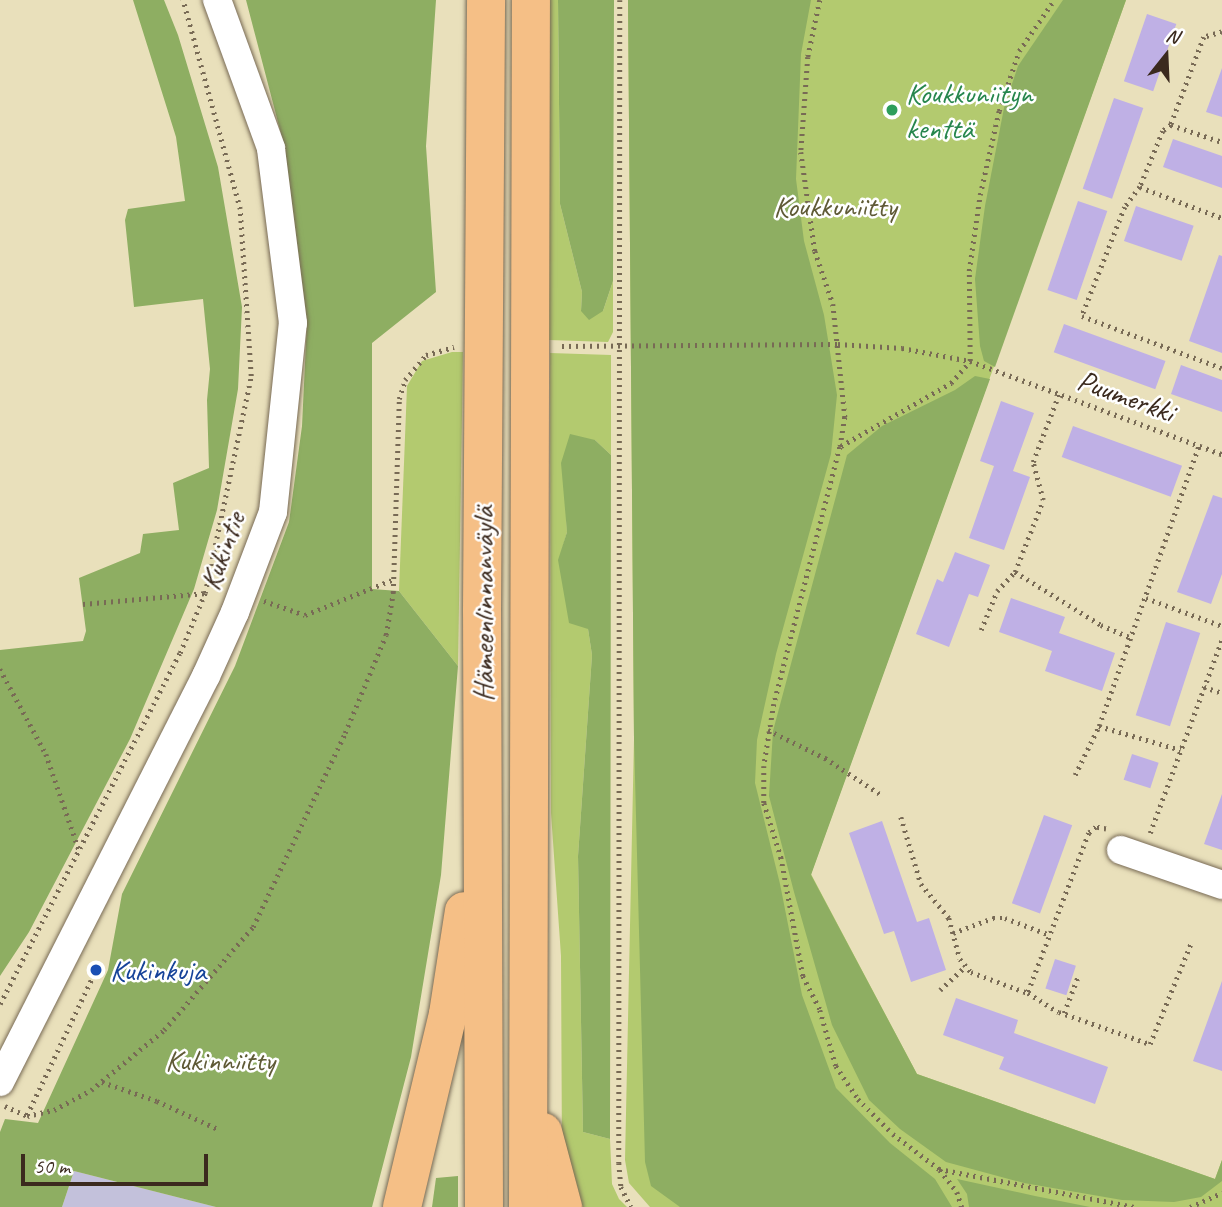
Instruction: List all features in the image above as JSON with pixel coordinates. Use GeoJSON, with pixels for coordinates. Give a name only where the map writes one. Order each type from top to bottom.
{"type":"FeatureCollection","features":[{"type":"Feature","properties":{"kind":"highway","name":"Hämeenlinnanväylä"},"geometry":{"type":"LineString","coordinates":[[484,1207],[482,763],[486,0]]}},
{"type":"Feature","properties":{"kind":"highway","name":"Hämeenlinnanväylä"},"geometry":{"type":"LineString","coordinates":[[528,1207],[531,0]]}},
{"type":"Feature","properties":{"kind":"highway"},"geometry":{"type":"LineString","coordinates":[[402,1207],[458,957],[482,763]]}},
{"type":"Feature","properties":{"kind":"highway"},"geometry":{"type":"LineString","coordinates":[[528,1029],[545,1144],[563,1207]]}},
{"type":"Feature","properties":{"kind":"street","name":"Kukintie"},"geometry":{"type":"LineString","coordinates":[[0,1082],[206,676],[243,594],[273,512],[293,323],[271,148],[217,0]]}},
{"type":"Feature","properties":{"kind":"street"},"geometry":{"type":"LineString","coordinates":[[1125,846],[1222,885]]}},
{"type":"Feature","properties":{"kind":"path"},"geometry":{"type":"LineString","coordinates":[[0,1004],[180,653],[205,593],[251,376],[240,209],[183,0]]}},
{"type":"Feature","properties":{"kind":"path"},"geometry":{"type":"LineString","coordinates":[[620,0],[619,1163],[621,1187],[632,1207]]}},
{"type":"Feature","properties":{"kind":"path"},"geometry":{"type":"LineString","coordinates":[[820,0],[808,57],[802,152],[815,251],[834,304],[845,417],[840,447],[789,637],[768,730],[764,803],[781,857],[803,976],[820,1010],[836,1066],[858,1099],[893,1134],[939,1169],[957,1192],[961,1207]]}},
{"type":"Feature","properties":{"kind":"path"},"geometry":{"type":"LineString","coordinates":[[840,447],[951,383],[970,361],[969,271],[980,195],[999,111],[1019,51],[1054,0]]}},
{"type":"Feature","properties":{"kind":"path"},"geometry":{"type":"LineString","coordinates":[[1222,30],[1204,37],[1171,125],[1163,131],[1140,187],[1125,206],[1082,316],[1222,368]]}},
{"type":"Feature","properties":{"kind":"path"},"geometry":{"type":"LineString","coordinates":[[1171,125],[1222,142]]}},
{"type":"Feature","properties":{"kind":"path"},"geometry":{"type":"LineString","coordinates":[[1140,187],[1222,218]]}},
{"type":"Feature","properties":{"kind":"path","name":"Puumerkki"},"geometry":{"type":"LineString","coordinates":[[551,346],[619,348],[838,344],[902,348],[970,361],[1222,454]]}},
{"type":"Feature","properties":{"kind":"path"},"geometry":{"type":"LineString","coordinates":[[0,1103],[27,1116],[54,1110],[101,1082],[164,1030],[253,927],[345,733],[386,635],[394,579],[399,399],[405,380],[426,355],[441,349],[462,347]]}},
{"type":"Feature","properties":{"kind":"path"},"geometry":{"type":"LineString","coordinates":[[981,630],[997,591],[1015,572],[1043,499],[1033,462],[1059,394]]}},
{"type":"Feature","properties":{"kind":"path"},"geometry":{"type":"LineString","coordinates":[[1075,775],[1098,726],[1199,445]]}},
{"type":"Feature","properties":{"kind":"path"},"geometry":{"type":"LineString","coordinates":[[1015,572],[1101,625],[1131,638]]}},
{"type":"Feature","properties":{"kind":"path"},"geometry":{"type":"LineString","coordinates":[[83,604],[205,593],[243,594],[305,615],[394,579]]}},
{"type":"Feature","properties":{"kind":"path"},"geometry":{"type":"LineString","coordinates":[[1146,598],[1222,626]]}},
{"type":"Feature","properties":{"kind":"path"},"geometry":{"type":"LineString","coordinates":[[1028,993],[1089,833],[1096,827],[1125,846],[1181,750],[1222,639]]}},
{"type":"Feature","properties":{"kind":"path"},"geometry":{"type":"LineString","coordinates":[[0,669],[47,754],[79,850]]}},
{"type":"Feature","properties":{"kind":"path"},"geometry":{"type":"LineString","coordinates":[[1204,687],[1222,693]]}},
{"type":"Feature","properties":{"kind":"path"},"geometry":{"type":"LineString","coordinates":[[1098,726],[1181,750]]}},
{"type":"Feature","properties":{"kind":"path"},"geometry":{"type":"LineString","coordinates":[[768,730],[825,758],[883,796]]}},
{"type":"Feature","properties":{"kind":"path"},"geometry":{"type":"LineString","coordinates":[[901,817],[921,884],[943,909],[960,959],[971,972],[1028,993],[1064,1013],[1150,1044],[1191,943]]}},
{"type":"Feature","properties":{"kind":"path"},"geometry":{"type":"LineString","coordinates":[[953,933],[993,918],[1005,918],[1050,935]]}},
{"type":"Feature","properties":{"kind":"path"},"geometry":{"type":"LineString","coordinates":[[940,990],[966,966]]}},
{"type":"Feature","properties":{"kind":"path"},"geometry":{"type":"LineString","coordinates":[[27,1116],[96,970]]}},
{"type":"Feature","properties":{"kind":"path"},"geometry":{"type":"LineString","coordinates":[[1064,1013],[1078,976]]}},
{"type":"Feature","properties":{"kind":"path"},"geometry":{"type":"LineString","coordinates":[[101,1082],[157,1101],[218,1129]]}},
{"type":"Feature","properties":{"kind":"path"},"geometry":{"type":"LineString","coordinates":[[939,1169],[1134,1207]]}},
{"type":"Feature","properties":{"kind":"path"},"geometry":{"type":"LineString","coordinates":[[1190,1207],[1222,1193]]}},
{"type":"Feature","properties":{"kind":"shaded area"},"geometry":{"type":"Polygon","coordinates":[[[74,1171],[216,1207],[62,1207],[74,1171]]]}},
{"type":"Feature","properties":{"kind":"green space"},"geometry":{"type":"Polygon","coordinates":[[[133,0],[164,0],[178,35],[218,167],[242,307],[238,389],[217,510],[194,589],[130,739],[29,932],[0,976],[0,650],[83,641],[86,631],[79,578],[140,553],[143,534],[179,530],[173,483],[209,468],[207,400],[210,369],[203,299],[134,307],[125,220],[128,209],[185,201],[176,137],[133,0]]]}},
{"type":"Feature","properties":{"kind":"green space","name":"Kukinniitty"},"geometry":{"type":"Polygon","coordinates":[[[246,0],[436,0],[426,146],[436,292],[372,343],[372,589],[399,591],[458,666],[441,875],[411,1057],[372,1207],[216,1207],[74,1171],[62,1207],[0,1207],[0,1132],[5,1119],[38,1123],[108,970],[122,894],[235,666],[289,522],[302,426],[307,321],[285,149],[246,0]]]}},
{"type":"Feature","properties":{"kind":"green space"},"geometry":{"type":"Polygon","coordinates":[[[549,0],[558,0],[560,204],[582,292],[581,311],[603,311],[613,281],[613,332],[608,342],[549,340],[549,0]]]}},
{"type":"Feature","properties":{"kind":"green space"},"geometry":{"type":"Polygon","coordinates":[[[558,0],[614,0],[613,281],[603,311],[589,320],[581,311],[582,292],[560,204],[558,0]]]}},
{"type":"Feature","properties":{"kind":"green space","name":"Koukkuniitty"},"geometry":{"type":"Polygon","coordinates":[[[628,0],[1126,0],[811,874],[917,1074],[1215,1179],[1222,1160],[1222,1207],[650,1207],[629,1183],[625,1160],[634,739],[628,0]]]}},
{"type":"Feature","properties":{"kind":"green space"},"geometry":{"type":"Polygon","coordinates":[[[628,0],[811,0],[801,54],[796,179],[804,241],[824,315],[837,395],[831,454],[776,654],[757,740],[755,783],[780,884],[802,995],[836,1088],[890,1143],[935,1179],[952,1207],[680,1207],[651,1186],[645,1162],[634,739],[628,0]]]}},
{"type":"Feature","properties":{"kind":"green space"},"geometry":{"type":"Polygon","coordinates":[[[1063,0],[1126,0],[995,367],[984,361],[980,346],[975,279],[985,206],[1004,108],[1018,66],[1063,0]]]}},
{"type":"Feature","properties":{"kind":"green space"},"geometry":{"type":"Polygon","coordinates":[[[452,352],[463,352],[458,666],[399,591],[407,386],[422,361],[452,352]]]}},
{"type":"Feature","properties":{"kind":"green space"},"geometry":{"type":"Polygon","coordinates":[[[550,353],[611,355],[611,455],[595,440],[566,512],[567,532],[559,560],[588,629],[592,655],[578,856],[583,1132],[610,1139],[612,1184],[619,1199],[627,1207],[581,1207],[562,1160],[561,956],[551,813],[550,353]]]}},
{"type":"Feature","properties":{"kind":"green space"},"geometry":{"type":"Polygon","coordinates":[[[975,376],[990,379],[811,875],[917,1074],[1215,1179],[1222,1160],[1222,1181],[1201,1197],[1174,1202],[1122,1200],[1024,1183],[946,1162],[900,1129],[869,1100],[832,1025],[794,892],[769,796],[773,731],[847,455],[882,426],[955,390],[975,376]]]}},
{"type":"Feature","properties":{"kind":"green space"},"geometry":{"type":"Polygon","coordinates":[[[570,434],[595,440],[611,455],[610,1139],[583,1132],[578,856],[592,655],[588,629],[569,623],[558,560],[567,532],[561,463],[570,434]]]}},
{"type":"Feature","properties":{"kind":"green space"},"geometry":{"type":"Polygon","coordinates":[[[458,1176],[458,1207],[432,1207],[436,1178],[458,1176]]]}},
{"type":"Feature","properties":{"kind":"green space"},"geometry":{"type":"Polygon","coordinates":[[[957,1179],[1090,1207],[969,1207],[967,1194],[957,1179]]]}},
{"type":"Feature","properties":{"kind":"building"},"geometry":{"type":"Polygon","coordinates":[[[1147,14],[1176,24],[1153,91],[1124,81],[1147,14]]]}},
{"type":"Feature","properties":{"kind":"building"},"geometry":{"type":"Polygon","coordinates":[[[1222,68],[1222,117],[1206,112],[1222,68]]]}},
{"type":"Feature","properties":{"kind":"building"},"geometry":{"type":"Polygon","coordinates":[[[1114,98],[1143,108],[1112,199],[1083,189],[1114,98]]]}},
{"type":"Feature","properties":{"kind":"building"},"geometry":{"type":"Polygon","coordinates":[[[1173,139],[1222,156],[1222,188],[1163,167],[1173,139]]]}},
{"type":"Feature","properties":{"kind":"building"},"geometry":{"type":"Polygon","coordinates":[[[1078,201],[1107,211],[1077,300],[1047,290],[1078,201]]]}},
{"type":"Feature","properties":{"kind":"building"},"geometry":{"type":"Polygon","coordinates":[[[1136,206],[1194,226],[1182,261],[1124,241],[1136,206]]]}},
{"type":"Feature","properties":{"kind":"building"},"geometry":{"type":"Polygon","coordinates":[[[1219,255],[1222,256],[1222,353],[1189,341],[1219,255]]]}},
{"type":"Feature","properties":{"kind":"building"},"geometry":{"type":"Polygon","coordinates":[[[1064,324],[1165,361],[1155,389],[1054,352],[1064,324]]]}},
{"type":"Feature","properties":{"kind":"building"},"geometry":{"type":"Polygon","coordinates":[[[1181,365],[1222,380],[1222,412],[1171,394],[1181,365]]]}},
{"type":"Feature","properties":{"kind":"building"},"geometry":{"type":"Polygon","coordinates":[[[1001,401],[1034,413],[1013,471],[1030,477],[1004,550],[969,538],[994,466],[980,461],[1001,401]]]}},
{"type":"Feature","properties":{"kind":"building"},"geometry":{"type":"Polygon","coordinates":[[[1073,426],[1182,466],[1171,497],[1062,457],[1073,426]]]}},
{"type":"Feature","properties":{"kind":"building"},"geometry":{"type":"Polygon","coordinates":[[[1213,495],[1222,498],[1222,574],[1211,604],[1177,592],[1213,495]]]}},
{"type":"Feature","properties":{"kind":"building"},"geometry":{"type":"Polygon","coordinates":[[[955,552],[990,565],[978,597],[969,594],[949,647],[916,634],[937,579],[943,582],[955,552]]]}},
{"type":"Feature","properties":{"kind":"building"},"geometry":{"type":"Polygon","coordinates":[[[1011,598],[1065,617],[1059,633],[1115,653],[1102,691],[1045,671],[1052,651],[999,632],[1011,598]]]}},
{"type":"Feature","properties":{"kind":"building"},"geometry":{"type":"Polygon","coordinates":[[[1166,622],[1200,633],[1170,726],[1136,715],[1166,622]]]}},
{"type":"Feature","properties":{"kind":"building"},"geometry":{"type":"Polygon","coordinates":[[[1132,754],[1159,763],[1150,788],[1124,780],[1132,754]]]}},
{"type":"Feature","properties":{"kind":"building"},"geometry":{"type":"Polygon","coordinates":[[[1222,794],[1222,850],[1204,844],[1222,794]]]}},
{"type":"Feature","properties":{"kind":"building"},"geometry":{"type":"Polygon","coordinates":[[[1044,815],[1072,825],[1040,914],[1012,903],[1044,815]]]}},
{"type":"Feature","properties":{"kind":"building"},"geometry":{"type":"Polygon","coordinates":[[[882,821],[917,922],[929,918],[946,970],[911,982],[894,931],[884,934],[849,833],[882,821]]]}},
{"type":"Feature","properties":{"kind":"building"},"geometry":{"type":"Polygon","coordinates":[[[1055,959],[1076,966],[1066,995],[1045,988],[1055,959]]]}},
{"type":"Feature","properties":{"kind":"building"},"geometry":{"type":"Polygon","coordinates":[[[1222,981],[1222,1071],[1193,1061],[1222,981]]]}},
{"type":"Feature","properties":{"kind":"building"},"geometry":{"type":"Polygon","coordinates":[[[956,998],[1018,1020],[1014,1033],[1108,1067],[1095,1104],[999,1069],[1004,1057],[943,1035],[956,998]]]}},
{"type":"Feature","properties":{"kind":"place","name":"Koukkuniityn kenttä"},"geometry":{"type":"Point","coordinates":[892,110]}},
{"type":"Feature","properties":{"kind":"place","name":"Kukinkuja"},"geometry":{"type":"Point","coordinates":[96,970]}}]}
